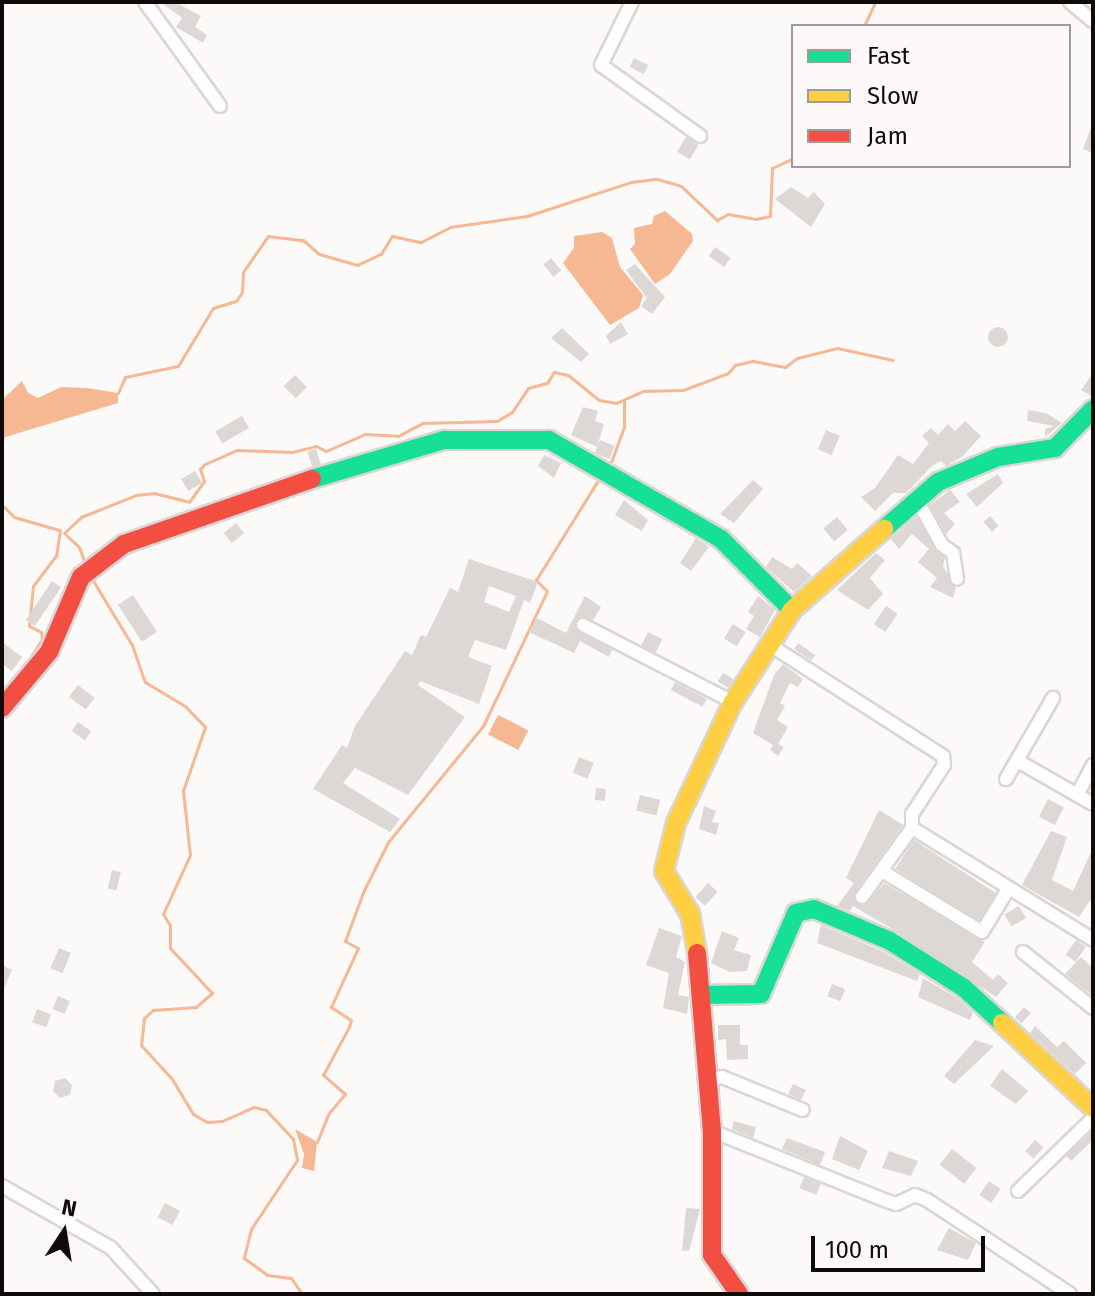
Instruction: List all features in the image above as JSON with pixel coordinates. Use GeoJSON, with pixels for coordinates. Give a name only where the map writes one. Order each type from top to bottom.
{"type":"FeatureCollection","features":[{"type":"Feature","properties":{"kind":"street"},"geometry":{"type":"LineString","coordinates":[[145,2],[220,106]]}},
{"type":"Feature","properties":{"kind":"street"},"geometry":{"type":"LineString","coordinates":[[632,2],[601,65],[700,136]]}},
{"type":"Feature","properties":{"kind":"street"},"geometry":{"type":"LineString","coordinates":[[1070,2],[1093,21]]}},
{"type":"Feature","properties":{"kind":"street"},"geometry":{"type":"LineString","coordinates":[[739,1294],[712,1255],[712,1131],[693,924],[668,882],[664,859],[676,823],[733,702],[792,610],[916,498],[967,466],[1055,448],[1093,409]]}},
{"type":"Feature","properties":{"kind":"street"},"geometry":{"type":"LineString","coordinates":[[2,708],[49,652],[81,577],[124,544],[253,496],[444,440],[549,440],[721,539],[792,610]]}},
{"type":"Feature","properties":{"kind":"street"},"geometry":{"type":"LineString","coordinates":[[916,498],[942,545],[953,553],[957,579]]}},
{"type":"Feature","properties":{"kind":"street"},"geometry":{"type":"LineString","coordinates":[[583,625],[733,702]]}},
{"type":"Feature","properties":{"kind":"street"},"geometry":{"type":"LineString","coordinates":[[770,645],[943,756],[944,765],[912,814],[912,828],[862,897]]}},
{"type":"Feature","properties":{"kind":"street"},"geometry":{"type":"LineString","coordinates":[[1006,779],[1053,698]]}},
{"type":"Feature","properties":{"kind":"street"},"geometry":{"type":"LineString","coordinates":[[1018,761],[1093,804]]}},
{"type":"Feature","properties":{"kind":"street"},"geometry":{"type":"LineString","coordinates":[[1077,795],[1093,765]]}},
{"type":"Feature","properties":{"kind":"street"},"geometry":{"type":"LineString","coordinates":[[912,828],[1007,891],[1093,940]]}},
{"type":"Feature","properties":{"kind":"street"},"geometry":{"type":"LineString","coordinates":[[882,871],[982,932],[1007,891]]}},
{"type":"Feature","properties":{"kind":"street"},"geometry":{"type":"LineString","coordinates":[[701,995],[761,994],[796,913],[814,909],[890,941],[964,988],[1093,1108]]}},
{"type":"Feature","properties":{"kind":"street"},"geometry":{"type":"LineString","coordinates":[[1023,952],[1093,1008]]}},
{"type":"Feature","properties":{"kind":"street"},"geometry":{"type":"LineString","coordinates":[[708,1080],[722,1077],[803,1110]]}},
{"type":"Feature","properties":{"kind":"street"},"geometry":{"type":"LineString","coordinates":[[1018,1191],[1093,1118]]}},
{"type":"Feature","properties":{"kind":"street"},"geometry":{"type":"LineString","coordinates":[[712,1131],[896,1204],[915,1195],[927,1200],[1070,1294]]}},
{"type":"Feature","properties":{"kind":"street"},"geometry":{"type":"LineString","coordinates":[[2,1186],[111,1248],[153,1294]]}},
{"type":"Feature","properties":{"kind":"shaded area"},"geometry":{"type":"Polygon","coordinates":[[[665,211],[692,234],[693,241],[670,274],[655,284],[630,249],[635,244],[634,228],[652,224],[654,216],[665,211]]]}},
{"type":"Feature","properties":{"kind":"shaded area"},"geometry":{"type":"Polygon","coordinates":[[[602,232],[612,238],[620,267],[643,295],[639,308],[610,325],[563,263],[574,248],[574,236],[602,232]]]}},
{"type":"Feature","properties":{"kind":"shaded area"},"geometry":{"type":"Polygon","coordinates":[[[22,381],[28,393],[38,398],[61,387],[87,388],[118,393],[118,403],[5,437],[2,447],[2,400],[22,381]]]}},
{"type":"Feature","properties":{"kind":"shaded area"},"geometry":{"type":"Polygon","coordinates":[[[498,715],[528,730],[518,750],[488,735],[498,715]]]}},
{"type":"Feature","properties":{"kind":"shaded area"},"geometry":{"type":"Polygon","coordinates":[[[295,1129],[317,1142],[314,1171],[302,1168],[304,1154],[295,1129]]]}},
{"type":"Feature","properties":{"kind":"building"},"geometry":{"type":"Polygon","coordinates":[[[175,2],[201,16],[195,27],[207,35],[203,43],[176,27],[182,18],[162,3],[175,2]]]}},
{"type":"Feature","properties":{"kind":"building"},"geometry":{"type":"Polygon","coordinates":[[[634,58],[648,65],[644,74],[629,67],[634,58]]]}},
{"type":"Feature","properties":{"kind":"building"},"geometry":{"type":"Polygon","coordinates":[[[1093,125],[1093,153],[1083,149],[1093,125]]]}},
{"type":"Feature","properties":{"kind":"building"},"geometry":{"type":"Polygon","coordinates":[[[686,137],[699,145],[690,159],[677,151],[686,137]]]}},
{"type":"Feature","properties":{"kind":"building"},"geometry":{"type":"Polygon","coordinates":[[[791,187],[808,198],[814,192],[825,204],[811,227],[775,199],[791,187]]]}},
{"type":"Feature","properties":{"kind":"building"},"geometry":{"type":"Polygon","coordinates":[[[715,247],[731,258],[724,267],[709,256],[715,247]]]}},
{"type":"Feature","properties":{"kind":"building"},"geometry":{"type":"Polygon","coordinates":[[[551,258],[561,270],[554,277],[543,264],[551,258]]]}},
{"type":"Feature","properties":{"kind":"building"},"geometry":{"type":"Polygon","coordinates":[[[635,264],[665,297],[652,314],[641,306],[647,298],[626,270],[635,264]]]}},
{"type":"Feature","properties":{"kind":"building"},"geometry":{"type":"Polygon","coordinates":[[[621,322],[628,334],[610,344],[606,336],[621,322]]]}},
{"type":"Feature","properties":{"kind":"building"},"geometry":{"type":"Polygon","coordinates":[[[994,327],[1002,327],[1008,337],[1002,347],[994,347],[988,341],[988,333],[994,327]]]}},
{"type":"Feature","properties":{"kind":"building"},"geometry":{"type":"Polygon","coordinates":[[[562,328],[589,354],[581,362],[551,338],[562,328]]]}},
{"type":"Feature","properties":{"kind":"building"},"geometry":{"type":"Polygon","coordinates":[[[1093,373],[1093,397],[1081,390],[1093,373]]]}},
{"type":"Feature","properties":{"kind":"building"},"geometry":{"type":"Polygon","coordinates":[[[295,375],[307,387],[296,398],[284,386],[295,375]]]}},
{"type":"Feature","properties":{"kind":"building"},"geometry":{"type":"Polygon","coordinates":[[[583,407],[598,411],[595,421],[604,424],[597,447],[571,435],[583,407]]]}},
{"type":"Feature","properties":{"kind":"building"},"geometry":{"type":"Polygon","coordinates":[[[1028,410],[1046,413],[1062,423],[1045,437],[1045,429],[1054,426],[1027,421],[1028,410]]]}},
{"type":"Feature","properties":{"kind":"building"},"geometry":{"type":"Polygon","coordinates":[[[242,416],[249,428],[222,444],[215,432],[242,416]]]}},
{"type":"Feature","properties":{"kind":"building"},"geometry":{"type":"Polygon","coordinates":[[[965,421],[981,436],[962,457],[946,466],[941,461],[933,465],[906,493],[893,493],[875,511],[861,497],[875,488],[898,455],[913,464],[929,443],[922,436],[931,428],[938,435],[948,424],[955,431],[965,421]]]}},
{"type":"Feature","properties":{"kind":"building"},"geometry":{"type":"Polygon","coordinates":[[[826,430],[840,436],[832,455],[818,449],[826,430]]]}},
{"type":"Feature","properties":{"kind":"building"},"geometry":{"type":"Polygon","coordinates":[[[600,440],[615,446],[610,459],[595,453],[600,440]]]}},
{"type":"Feature","properties":{"kind":"building"},"geometry":{"type":"Polygon","coordinates":[[[316,449],[321,464],[312,467],[307,452],[316,449]]]}},
{"type":"Feature","properties":{"kind":"building"},"geometry":{"type":"Polygon","coordinates":[[[544,455],[561,463],[554,478],[538,466],[544,455]]]}},
{"type":"Feature","properties":{"kind":"building"},"geometry":{"type":"Polygon","coordinates":[[[195,471],[202,483],[188,491],[181,479],[195,471]]]}},
{"type":"Feature","properties":{"kind":"building"},"geometry":{"type":"Polygon","coordinates":[[[998,474],[1003,483],[977,507],[966,494],[998,474]]]}},
{"type":"Feature","properties":{"kind":"building"},"geometry":{"type":"Polygon","coordinates":[[[753,480],[763,489],[734,523],[720,514],[753,480]]]}},
{"type":"Feature","properties":{"kind":"building"},"geometry":{"type":"Polygon","coordinates":[[[950,490],[960,502],[944,513],[955,524],[946,534],[930,505],[950,490]]]}},
{"type":"Feature","properties":{"kind":"building"},"geometry":{"type":"Polygon","coordinates":[[[624,500],[648,520],[642,531],[615,515],[624,500]]]}},
{"type":"Feature","properties":{"kind":"building"},"geometry":{"type":"Polygon","coordinates":[[[990,516],[999,526],[992,532],[983,522],[990,516]]]}},
{"type":"Feature","properties":{"kind":"building"},"geometry":{"type":"Polygon","coordinates":[[[837,517],[848,530],[834,542],[823,529],[837,517]]]}},
{"type":"Feature","properties":{"kind":"building"},"geometry":{"type":"Polygon","coordinates":[[[916,517],[945,558],[943,566],[956,588],[953,598],[930,587],[937,578],[918,562],[929,549],[912,534],[899,549],[891,539],[916,517]]]}},
{"type":"Feature","properties":{"kind":"building"},"geometry":{"type":"Polygon","coordinates":[[[236,523],[244,533],[232,543],[224,533],[236,523]]]}},
{"type":"Feature","properties":{"kind":"building"},"geometry":{"type":"Polygon","coordinates":[[[696,538],[709,547],[691,571],[680,563],[696,538]]]}},
{"type":"Feature","properties":{"kind":"building"},"geometry":{"type":"Polygon","coordinates":[[[876,553],[885,560],[870,578],[883,594],[868,610],[837,590],[876,553]]]}},
{"type":"Feature","properties":{"kind":"building"},"geometry":{"type":"Polygon","coordinates":[[[772,557],[792,569],[797,563],[812,576],[794,592],[766,567],[772,557]]]}},
{"type":"Feature","properties":{"kind":"building"},"geometry":{"type":"Polygon","coordinates":[[[469,559],[538,582],[530,603],[524,600],[506,650],[475,640],[468,657],[492,666],[479,704],[420,681],[418,685],[465,717],[408,795],[355,768],[343,783],[400,819],[390,832],[313,789],[342,745],[347,748],[355,726],[405,651],[412,655],[421,635],[426,637],[450,588],[458,592],[469,559]],[[489,586],[484,602],[509,612],[516,596],[489,586]]]}},
{"type":"Feature","properties":{"kind":"building"},"geometry":{"type":"Polygon","coordinates":[[[52,581],[61,587],[35,626],[26,620],[52,581]]]}},
{"type":"Feature","properties":{"kind":"building"},"geometry":{"type":"Polygon","coordinates":[[[133,595],[157,632],[142,642],[118,605],[133,595]]]}},
{"type":"Feature","properties":{"kind":"building"},"geometry":{"type":"Polygon","coordinates":[[[585,596],[601,607],[593,620],[578,618],[575,629],[612,650],[609,657],[580,641],[574,653],[529,632],[537,618],[566,633],[585,596]]]}},
{"type":"Feature","properties":{"kind":"building"},"geometry":{"type":"Polygon","coordinates":[[[758,596],[775,610],[760,637],[746,629],[754,616],[748,612],[758,596]]]}},
{"type":"Feature","properties":{"kind":"building"},"geometry":{"type":"Polygon","coordinates":[[[886,606],[898,614],[885,632],[874,624],[886,606]]]}},
{"type":"Feature","properties":{"kind":"building"},"geometry":{"type":"Polygon","coordinates":[[[733,624],[746,632],[737,646],[724,638],[733,624]]]}},
{"type":"Feature","properties":{"kind":"building"},"geometry":{"type":"Polygon","coordinates":[[[648,632],[662,639],[655,653],[641,645],[648,632]]]}},
{"type":"Feature","properties":{"kind":"building"},"geometry":{"type":"Polygon","coordinates":[[[2,642],[22,657],[12,671],[2,664],[2,642]]]}},
{"type":"Feature","properties":{"kind":"building"},"geometry":{"type":"Polygon","coordinates":[[[798,643],[815,655],[811,661],[794,649],[798,643]]]}},
{"type":"Feature","properties":{"kind":"building"},"geometry":{"type":"Polygon","coordinates":[[[783,664],[803,679],[798,687],[790,683],[780,703],[785,706],[777,720],[788,727],[778,744],[784,747],[778,756],[770,750],[773,745],[753,733],[774,675],[783,664]]]}},
{"type":"Feature","properties":{"kind":"building"},"geometry":{"type":"Polygon","coordinates":[[[723,673],[733,679],[728,688],[718,682],[723,673]]]}},
{"type":"Feature","properties":{"kind":"building"},"geometry":{"type":"Polygon","coordinates":[[[675,682],[707,699],[703,707],[671,690],[675,682]]]}},
{"type":"Feature","properties":{"kind":"building"},"geometry":{"type":"Polygon","coordinates":[[[78,685],[95,698],[86,710],[69,697],[78,685]]]}},
{"type":"Feature","properties":{"kind":"building"},"geometry":{"type":"Polygon","coordinates":[[[78,722],[91,731],[85,740],[72,731],[78,722]]]}},
{"type":"Feature","properties":{"kind":"building"},"geometry":{"type":"Polygon","coordinates":[[[579,757],[594,763],[587,779],[573,773],[579,757]]]}},
{"type":"Feature","properties":{"kind":"building"},"geometry":{"type":"Polygon","coordinates":[[[596,788],[606,789],[605,801],[595,800],[596,788]]]}},
{"type":"Feature","properties":{"kind":"building"},"geometry":{"type":"Polygon","coordinates":[[[640,795],[660,800],[657,816],[636,811],[640,795]]]}},
{"type":"Feature","properties":{"kind":"building"},"geometry":{"type":"Polygon","coordinates":[[[1048,799],[1064,807],[1055,825],[1039,817],[1048,799]]]}},
{"type":"Feature","properties":{"kind":"building"},"geometry":{"type":"Polygon","coordinates":[[[704,806],[716,811],[712,822],[719,823],[716,835],[699,829],[704,806]]]}},
{"type":"Feature","properties":{"kind":"building"},"geometry":{"type":"Polygon","coordinates":[[[879,810],[903,825],[855,892],[854,901],[866,905],[884,883],[985,942],[972,962],[993,980],[998,974],[1008,983],[996,997],[853,906],[850,911],[837,906],[854,883],[846,878],[879,810]]]}},
{"type":"Feature","properties":{"kind":"building"},"geometry":{"type":"Polygon","coordinates":[[[1051,831],[1067,837],[1052,880],[1073,891],[1093,848],[1093,896],[1079,917],[1022,885],[1051,831]]]}},
{"type":"Feature","properties":{"kind":"building"},"geometry":{"type":"Polygon","coordinates":[[[914,840],[996,893],[978,922],[895,869],[914,840]]]}},
{"type":"Feature","properties":{"kind":"building"},"geometry":{"type":"Polygon","coordinates":[[[112,870],[121,872],[116,891],[108,889],[112,870]]]}},
{"type":"Feature","properties":{"kind":"building"},"geometry":{"type":"Polygon","coordinates":[[[708,883],[718,892],[705,906],[695,897],[708,883]]]}},
{"type":"Feature","properties":{"kind":"building"},"geometry":{"type":"Polygon","coordinates":[[[1019,906],[1026,918],[1011,927],[1004,915],[1019,906]]]}},
{"type":"Feature","properties":{"kind":"building"},"geometry":{"type":"Polygon","coordinates":[[[821,925],[884,952],[920,974],[917,981],[817,943],[821,925]]]}},
{"type":"Feature","properties":{"kind":"building"},"geometry":{"type":"Polygon","coordinates":[[[659,928],[682,936],[676,957],[685,962],[678,995],[689,997],[687,1014],[663,1008],[669,973],[646,965],[659,928]]]}},
{"type":"Feature","properties":{"kind":"building"},"geometry":{"type":"Polygon","coordinates":[[[722,931],[739,938],[734,950],[751,955],[747,971],[730,972],[711,963],[722,931]]]}},
{"type":"Feature","properties":{"kind":"building"},"geometry":{"type":"Polygon","coordinates":[[[1076,940],[1086,947],[1076,962],[1066,955],[1076,940]]]}},
{"type":"Feature","properties":{"kind":"building"},"geometry":{"type":"Polygon","coordinates":[[[59,948],[71,953],[62,973],[50,968],[59,948]]]}},
{"type":"Feature","properties":{"kind":"building"},"geometry":{"type":"Polygon","coordinates":[[[1081,957],[1093,968],[1093,996],[1065,974],[1081,957]]]}},
{"type":"Feature","properties":{"kind":"building"},"geometry":{"type":"Polygon","coordinates":[[[2,965],[12,970],[2,993],[2,965]]]}},
{"type":"Feature","properties":{"kind":"building"},"geometry":{"type":"Polygon","coordinates":[[[923,978],[957,998],[973,1013],[970,1020],[918,997],[923,978]]]}},
{"type":"Feature","properties":{"kind":"building"},"geometry":{"type":"Polygon","coordinates":[[[832,984],[845,989],[840,1001],[827,996],[832,984]]]}},
{"type":"Feature","properties":{"kind":"building"},"geometry":{"type":"Polygon","coordinates":[[[58,996],[70,1001],[64,1014],[53,1009],[58,996]]]}},
{"type":"Feature","properties":{"kind":"building"},"geometry":{"type":"Polygon","coordinates":[[[1024,1007],[1031,1013],[1022,1023],[1015,1018],[1024,1007]]]}},
{"type":"Feature","properties":{"kind":"building"},"geometry":{"type":"Polygon","coordinates":[[[37,1009],[51,1014],[46,1027],[32,1022],[37,1009]]]}},
{"type":"Feature","properties":{"kind":"building"},"geometry":{"type":"Polygon","coordinates":[[[718,1025],[740,1025],[740,1045],[748,1045],[748,1059],[727,1060],[726,1039],[718,1040],[718,1025]]]}},
{"type":"Feature","properties":{"kind":"building"},"geometry":{"type":"Polygon","coordinates":[[[1035,1026],[1057,1047],[1064,1041],[1086,1063],[1075,1074],[1082,1081],[1030,1033],[1035,1026]]]}},
{"type":"Feature","properties":{"kind":"building"},"geometry":{"type":"Polygon","coordinates":[[[975,1040],[994,1046],[954,1084],[944,1076],[975,1040]]]}},
{"type":"Feature","properties":{"kind":"building"},"geometry":{"type":"Polygon","coordinates":[[[1002,1069],[1028,1091],[1016,1104],[990,1086],[1002,1069]]]}},
{"type":"Feature","properties":{"kind":"building"},"geometry":{"type":"Polygon","coordinates":[[[65,1078],[72,1085],[70,1095],[60,1098],[53,1091],[55,1081],[65,1078]]]}},
{"type":"Feature","properties":{"kind":"building"},"geometry":{"type":"Polygon","coordinates":[[[793,1084],[806,1090],[801,1100],[788,1094],[793,1084]]]}},
{"type":"Feature","properties":{"kind":"building"},"geometry":{"type":"Polygon","coordinates":[[[734,1121],[756,1127],[753,1138],[732,1129],[734,1121]]]}},
{"type":"Feature","properties":{"kind":"building"},"geometry":{"type":"Polygon","coordinates":[[[1093,1131],[1093,1140],[1071,1161],[1066,1156],[1093,1131]]]}},
{"type":"Feature","properties":{"kind":"building"},"geometry":{"type":"Polygon","coordinates":[[[840,1136],[868,1151],[859,1170],[832,1159],[840,1136]]]}},
{"type":"Feature","properties":{"kind":"building"},"geometry":{"type":"Polygon","coordinates":[[[787,1138],[825,1152],[820,1165],[782,1149],[787,1138]]]}},
{"type":"Feature","properties":{"kind":"building"},"geometry":{"type":"Polygon","coordinates":[[[1035,1140],[1043,1147],[1033,1159],[1025,1151],[1035,1140]]]}},
{"type":"Feature","properties":{"kind":"building"},"geometry":{"type":"Polygon","coordinates":[[[952,1149],[976,1168],[964,1184],[940,1165],[952,1149]]]}},
{"type":"Feature","properties":{"kind":"building"},"geometry":{"type":"Polygon","coordinates":[[[889,1151],[918,1161],[911,1176],[882,1168],[889,1151]]]}},
{"type":"Feature","properties":{"kind":"building"},"geometry":{"type":"Polygon","coordinates":[[[804,1177],[821,1184],[816,1195],[800,1188],[804,1177]]]}},
{"type":"Feature","properties":{"kind":"building"},"geometry":{"type":"Polygon","coordinates":[[[989,1181],[1001,1189],[991,1203],[979,1195],[989,1181]]]}},
{"type":"Feature","properties":{"kind":"building"},"geometry":{"type":"Polygon","coordinates":[[[165,1203],[180,1211],[172,1225],[157,1217],[165,1203]]]}},
{"type":"Feature","properties":{"kind":"building"},"geometry":{"type":"Polygon","coordinates":[[[686,1208],[700,1209],[689,1251],[682,1251],[686,1208]]]}},
{"type":"Feature","properties":{"kind":"building"},"geometry":{"type":"Polygon","coordinates":[[[949,1228],[976,1243],[968,1260],[937,1250],[949,1228]]]}},
{"type":"Feature","properties":{"kind":"waterway"},"geometry":{"type":"LineString","coordinates":[[865,24],[875,2]]}},
{"type":"Feature","properties":{"kind":"waterway"},"geometry":{"type":"LineString","coordinates":[[118,393],[125,377],[178,366],[213,308],[236,301],[242,292],[243,272],[268,236],[303,240],[319,254],[357,265],[381,254],[392,236],[421,242],[450,227],[527,216],[631,182],[657,179],[681,186],[717,220],[728,214],[756,219],[770,216],[772,168],[791,159]]}},
{"type":"Feature","properties":{"kind":"waterway"},"geometry":{"type":"LineString","coordinates":[[64,533],[81,517],[136,495],[154,493],[189,502],[204,481],[200,469],[237,450],[292,452],[316,446],[326,451],[365,434],[398,436],[422,423],[497,421],[512,412],[528,388],[547,383],[554,372],[568,375],[599,400],[616,403],[643,391],[683,390],[728,373],[735,365],[753,361],[785,367],[797,358],[837,348],[893,360]]}},
{"type":"Feature","properties":{"kind":"waterway"},"geometry":{"type":"LineString","coordinates":[[610,465],[624,427],[624,400]]}},
{"type":"Feature","properties":{"kind":"waterway"},"geometry":{"type":"LineString","coordinates":[[317,1142],[329,1113],[345,1094],[323,1075],[351,1020],[331,1007],[358,948],[345,941],[364,890],[388,842],[483,726],[547,591],[536,580],[600,477]]}},
{"type":"Feature","properties":{"kind":"waterway"},"geometry":{"type":"LineString","coordinates":[[2,505],[14,517],[59,530]]}},
{"type":"Feature","properties":{"kind":"waterway"},"geometry":{"type":"LineString","coordinates":[[24,667],[42,639],[41,632],[29,626],[33,586],[56,556],[60,530]]}},
{"type":"Feature","properties":{"kind":"waterway"},"geometry":{"type":"LineString","coordinates":[[65,534],[79,547],[86,566]]}},
{"type":"Feature","properties":{"kind":"waterway"},"geometry":{"type":"LineString","coordinates":[[92,579],[132,645],[145,682],[185,706],[205,727],[183,791],[190,855],[163,914],[170,925],[170,948],[212,993],[196,1007],[153,1010],[144,1018],[141,1045],[172,1079],[193,1114],[207,1122],[222,1121],[254,1107],[266,1110],[293,1139],[297,1160],[251,1229],[244,1258],[267,1275],[291,1278],[302,1294]]}},
{"type":"Feature","properties":{"kind":"traffic: fast"},"geometry":{"type":"LineString","coordinates":[[884,529],[938,482],[998,457],[1055,448],[1093,409]]}},
{"type":"Feature","properties":{"kind":"traffic: fast"},"geometry":{"type":"LineString","coordinates":[[312,479],[444,440],[549,440],[721,539],[792,610]]}},
{"type":"Feature","properties":{"kind":"traffic: fast"},"geometry":{"type":"LineString","coordinates":[[701,995],[761,994],[796,913],[814,909],[890,941],[964,988],[1002,1023]]}},
{"type":"Feature","properties":{"kind":"traffic: slow"},"geometry":{"type":"LineString","coordinates":[[697,953],[690,914],[664,871],[676,823],[733,702],[792,610],[884,529]]}},
{"type":"Feature","properties":{"kind":"traffic: slow"},"geometry":{"type":"LineString","coordinates":[[1002,1023],[1093,1108]]}},
{"type":"Feature","properties":{"kind":"traffic: jam"},"geometry":{"type":"LineString","coordinates":[[2,708],[49,652],[81,577],[124,544],[312,479]]}},
{"type":"Feature","properties":{"kind":"traffic: jam"},"geometry":{"type":"LineString","coordinates":[[697,953],[712,1131],[712,1255],[739,1294]]}}]}
